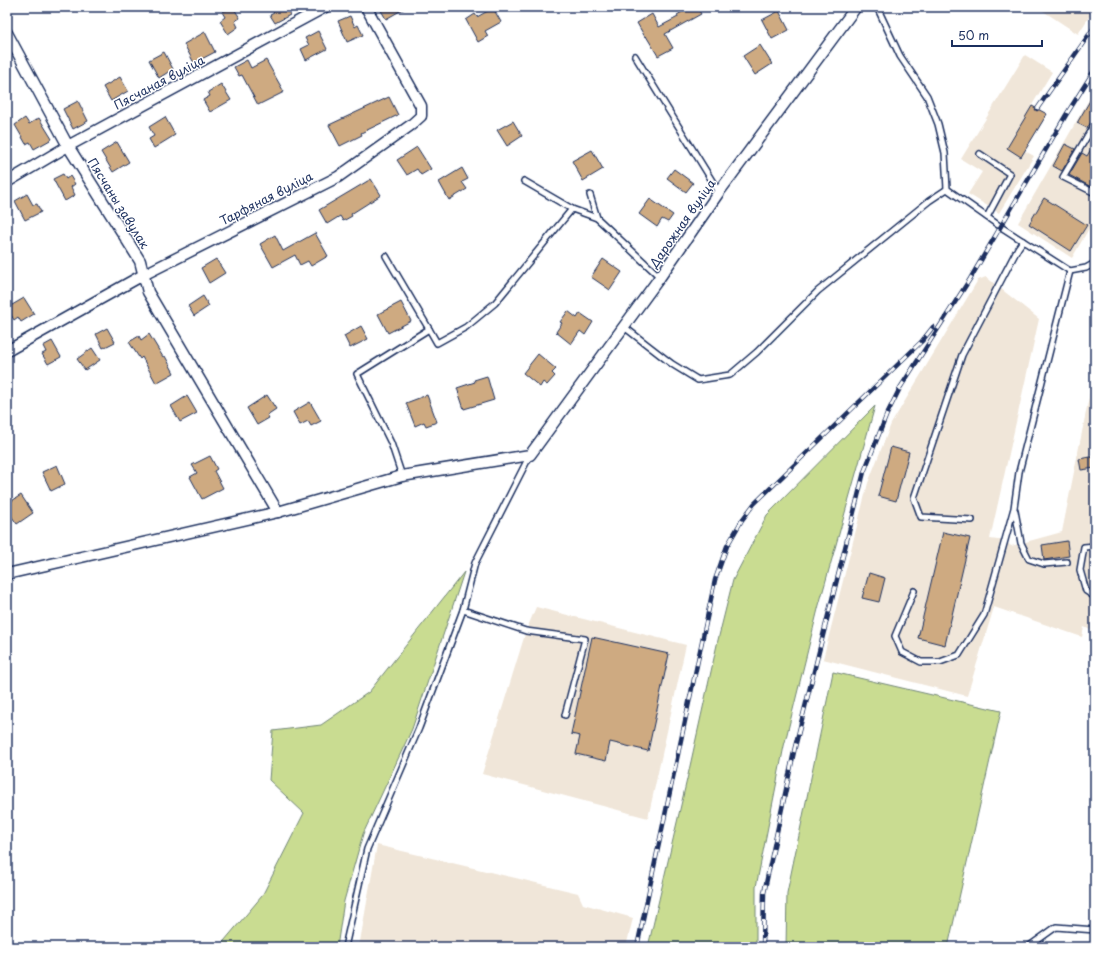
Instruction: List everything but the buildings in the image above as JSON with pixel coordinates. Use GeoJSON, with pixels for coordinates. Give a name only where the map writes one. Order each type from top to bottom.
{"type":"FeatureCollection","features":[{"type":"Feature","properties":{"kind":"street","name":"Пясчаная вуліца"},"geometry":{"type":"LineString","coordinates":[[7,182],[68,146],[325,7]]}},
{"type":"Feature","properties":{"kind":"street","name":"Тарфяная вуліца"},"geometry":{"type":"LineString","coordinates":[[7,351],[143,275],[338,176],[411,125],[420,116],[421,106],[366,7]]}},
{"type":"Feature","properties":{"kind":"street","name":"Дарожная вуліца"},"geometry":{"type":"LineString","coordinates":[[530,455],[660,277],[719,192],[856,7]]}},
{"type":"Feature","properties":{"kind":"street","name":"Пясчаны завулак"},"geometry":{"type":"LineString","coordinates":[[7,32],[68,146],[140,261],[148,292],[278,512]]}},
{"type":"Feature","properties":{"kind":"street"},"geometry":{"type":"LineString","coordinates":[[7,574],[278,512],[402,476],[530,455]]}},
{"type":"Feature","properties":{"kind":"lane"},"geometry":{"type":"LineString","coordinates":[[876,7],[900,56],[927,96],[938,124],[945,153],[947,189]]}},
{"type":"Feature","properties":{"kind":"lane"},"geometry":{"type":"LineString","coordinates":[[635,56],[719,192]]}},
{"type":"Feature","properties":{"kind":"lane"},"geometry":{"type":"LineString","coordinates":[[1095,123],[1064,177],[1095,193]]}},
{"type":"Feature","properties":{"kind":"lane"},"geometry":{"type":"LineString","coordinates":[[980,154],[1010,174],[987,217]]}},
{"type":"Feature","properties":{"kind":"lane"},"geometry":{"type":"LineString","coordinates":[[524,181],[572,209],[597,218],[660,277]]}},
{"type":"Feature","properties":{"kind":"lane"},"geometry":{"type":"LineString","coordinates":[[947,189],[1070,271],[1086,268],[1095,263]]}},
{"type":"Feature","properties":{"kind":"lane"},"geometry":{"type":"LineString","coordinates":[[623,326],[672,364],[698,380],[730,375],[757,352],[818,291],[929,201],[947,189]]}},
{"type":"Feature","properties":{"kind":"lane"},"geometry":{"type":"LineString","coordinates":[[590,195],[597,218]]}},
{"type":"Feature","properties":{"kind":"lane"},"geometry":{"type":"LineString","coordinates":[[386,256],[437,343],[466,326],[495,303],[572,209]]}},
{"type":"Feature","properties":{"kind":"lane"},"geometry":{"type":"LineString","coordinates":[[972,520],[921,516],[914,498],[962,355],[1023,241]]}},
{"type":"Feature","properties":{"kind":"lane"},"geometry":{"type":"LineString","coordinates":[[914,591],[895,636],[902,652],[921,662],[940,662],[959,655],[984,615],[1014,508],[1019,472],[1070,271]]}},
{"type":"Feature","properties":{"kind":"lane"},"geometry":{"type":"LineString","coordinates":[[402,476],[391,443],[357,374],[429,329]]}},
{"type":"Feature","properties":{"kind":"lane"},"geometry":{"type":"LineString","coordinates":[[344,947],[367,849],[419,728],[463,610],[475,563],[530,455]]}},
{"type":"Feature","properties":{"kind":"lane"},"geometry":{"type":"LineString","coordinates":[[1014,508],[1021,543],[1029,559],[1044,564],[1067,562]]}},
{"type":"Feature","properties":{"kind":"lane"},"geometry":{"type":"LineString","coordinates":[[1095,546],[1084,547],[1080,570],[1086,591],[1095,597]]}},
{"type":"Feature","properties":{"kind":"lane"},"geometry":{"type":"LineString","coordinates":[[463,610],[526,631],[585,639],[565,715]]}},
{"type":"Feature","properties":{"kind":"lane"},"geometry":{"type":"LineString","coordinates":[[1028,947],[1056,927],[1095,930]]}},
{"type":"Feature","properties":{"kind":"shaded area"},"geometry":{"type":"Polygon","coordinates":[[[1037,7],[1095,7],[1095,8],[1078,34],[1037,7]]]}},
{"type":"Feature","properties":{"kind":"shaded area"},"geometry":{"type":"Polygon","coordinates":[[[1025,55],[1052,72],[1032,105],[1047,114],[1025,151],[1034,156],[999,213],[968,194],[982,172],[961,159],[1025,55]]]}},
{"type":"Feature","properties":{"kind":"shaded area"},"geometry":{"type":"Polygon","coordinates":[[[1095,89],[1095,218],[1072,258],[1018,223],[1095,89]]]}},
{"type":"Feature","properties":{"kind":"shaded area"},"geometry":{"type":"Polygon","coordinates":[[[986,277],[1039,319],[990,539],[1006,541],[1011,546],[1062,532],[1095,367],[1095,632],[1084,627],[1082,637],[994,607],[967,696],[823,659],[868,483],[891,424],[978,280],[986,277]]]}},
{"type":"Feature","properties":{"kind":"shaded area"},"geometry":{"type":"Polygon","coordinates":[[[536,607],[686,645],[648,818],[482,774],[526,631],[536,607]]]}},
{"type":"Feature","properties":{"kind":"shaded area"},"geometry":{"type":"Polygon","coordinates":[[[377,845],[578,893],[583,904],[633,918],[626,947],[359,947],[377,845]]]}},
{"type":"Feature","properties":{"kind":"green space"},"geometry":{"type":"Polygon","coordinates":[[[875,406],[819,605],[784,746],[756,887],[756,947],[648,947],[733,580],[767,515],[875,406]]]}},
{"type":"Feature","properties":{"kind":"green space"},"geometry":{"type":"Polygon","coordinates":[[[464,572],[412,729],[363,834],[344,901],[337,947],[219,947],[262,896],[304,813],[269,780],[273,731],[321,725],[369,692],[464,572]]]}},
{"type":"Feature","properties":{"kind":"green space"},"geometry":{"type":"Polygon","coordinates":[[[833,672],[1001,711],[948,947],[786,947],[787,893],[833,672]]]}},
{"type":"Feature","properties":{"kind":"railway"},"geometry":{"type":"LineString","coordinates":[[1037,109],[1095,26]]}},
{"type":"Feature","properties":{"kind":"railway"},"geometry":{"type":"LineString","coordinates":[[763,947],[764,893],[795,747],[864,472],[887,414],[900,388],[970,279],[1066,115],[1095,69]]}},
{"type":"Feature","properties":{"kind":"railway"},"geometry":{"type":"LineString","coordinates":[[637,947],[715,580],[727,546],[742,520],[754,504],[922,341],[933,327]]}}]}
